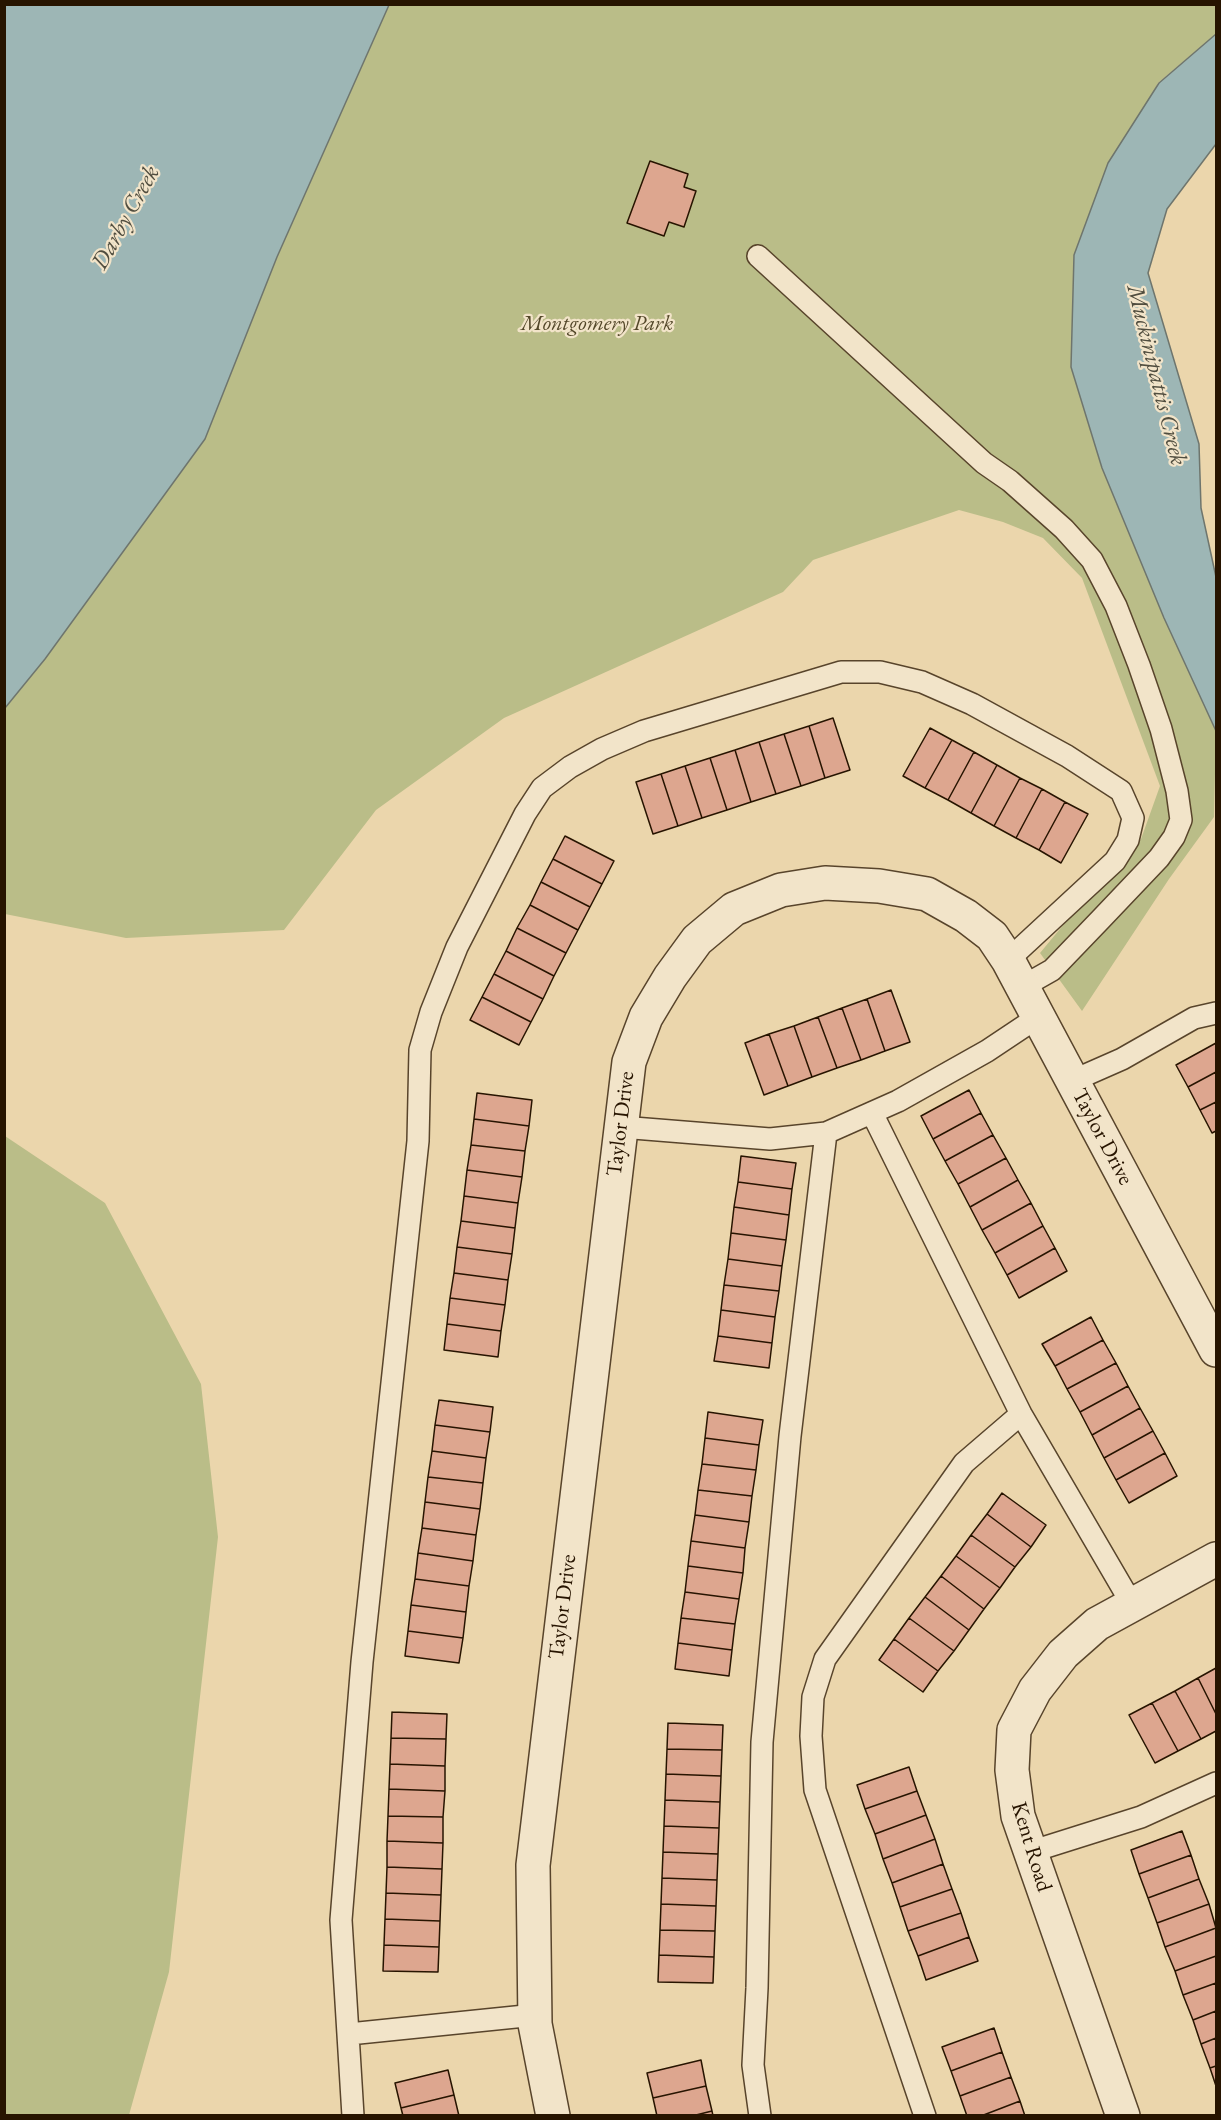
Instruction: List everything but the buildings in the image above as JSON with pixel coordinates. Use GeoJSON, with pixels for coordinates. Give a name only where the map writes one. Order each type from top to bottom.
{"type":"FeatureCollection","features":[{"type":"Feature","properties":{"kind":"street","name":"Taylor Drive"},"geometry":{"type":"LineString","coordinates":[[554,2115],[535,2015],[532,1866],[621,1127],[629,1062],[646,1017],[670,977],[697,940],[734,909],[781,890],[825,883],[879,886],[927,894],[966,916],[992,936],[1015,973],[1216,1350]]}},
{"type":"Feature","properties":{"kind":"street","name":"Kent Road"},"geometry":{"type":"LineString","coordinates":[[1123,2115],[1018,1816],[1012,1770],[1014,1730],[1035,1690],[1063,1654],[1097,1624],[1216,1559]]}},
{"type":"Feature","properties":{"kind":"lane"},"geometry":{"type":"LineString","coordinates":[[758,256],[984,463],[1010,481],[1064,529],[1092,560],[1116,606],[1139,665],[1161,729],[1181,820],[1174,837],[1159,858],[1052,970],[1015,973]]}},
{"type":"Feature","properties":{"kind":"lane"},"geometry":{"type":"LineString","coordinates":[[353,2115],[341,1920],[362,1662],[418,1141],[420,1050],[431,1012],[458,947],[525,814],[542,788],[570,766],[644,731],[842,672],[880,672],[922,682],[991,715],[1067,756],[1112,785],[1121,791],[1133,818],[1128,840],[1114,861],[1015,973]]}},
{"type":"Feature","properties":{"kind":"lane"},"geometry":{"type":"LineString","coordinates":[[1072,1081],[1122,1059],[1194,1017],[1216,1012]]}},
{"type":"Feature","properties":{"kind":"lane"},"geometry":{"type":"LineString","coordinates":[[621,1127],[770,1139],[826,1133],[872,1113],[987,1051],[1038,1017]]}},
{"type":"Feature","properties":{"kind":"lane"},"geometry":{"type":"LineString","coordinates":[[872,1113],[1021,1414],[1133,1606]]}},
{"type":"Feature","properties":{"kind":"lane"},"geometry":{"type":"LineString","coordinates":[[760,2115],[753,2065],[757,1988],[762,1742],[790,1436],[826,1133]]}},
{"type":"Feature","properties":{"kind":"lane"},"geometry":{"type":"LineString","coordinates":[[925,2115],[815,1790],[811,1736],[813,1697],[825,1659],[964,1463],[1021,1414]]}},
{"type":"Feature","properties":{"kind":"lane"},"geometry":{"type":"LineString","coordinates":[[1030,1852],[1141,1817],[1216,1787]]}},
{"type":"Feature","properties":{"kind":"lane"},"geometry":{"type":"LineString","coordinates":[[349,2034],[535,2015]]}},
{"type":"Feature","properties":{"kind":"green space","name":"Montgomery Park"},"geometry":{"type":"Polygon","coordinates":[[[389,5],[1216,5],[1216,34],[1158,83],[1074,255],[1071,367],[1102,468],[1164,618],[1216,731],[1214,817],[1169,879],[1082,1011],[1040,953],[1074,912],[1114,875],[1141,839],[1160,786],[1082,578],[1043,538],[1003,522],[959,510],[813,560],[783,592],[504,718],[376,810],[284,930],[126,938],[5,914],[5,708],[45,659],[205,439],[277,257],[389,5]]]}},
{"type":"Feature","properties":{"kind":"green space"},"geometry":{"type":"Polygon","coordinates":[[[5,1136],[105,1203],[201,1384],[218,1537],[169,1972],[129,2115],[5,2114],[5,1136]]]}},
{"type":"Feature","properties":{"kind":"water","name":"Darby Creek"},"geometry":{"type":"Polygon","coordinates":[[[5,4],[389,5],[277,257],[205,439],[45,659],[5,708],[5,4]]]}},
{"type":"Feature","properties":{"kind":"water","name":"Muckinipattis Creek"},"geometry":{"type":"Polygon","coordinates":[[[1216,34],[1216,144],[1167,209],[1148,273],[1199,444],[1201,508],[1216,577],[1216,731],[1164,618],[1102,468],[1071,367],[1074,255],[1108,163],[1159,83],[1216,34]]]}}]}
